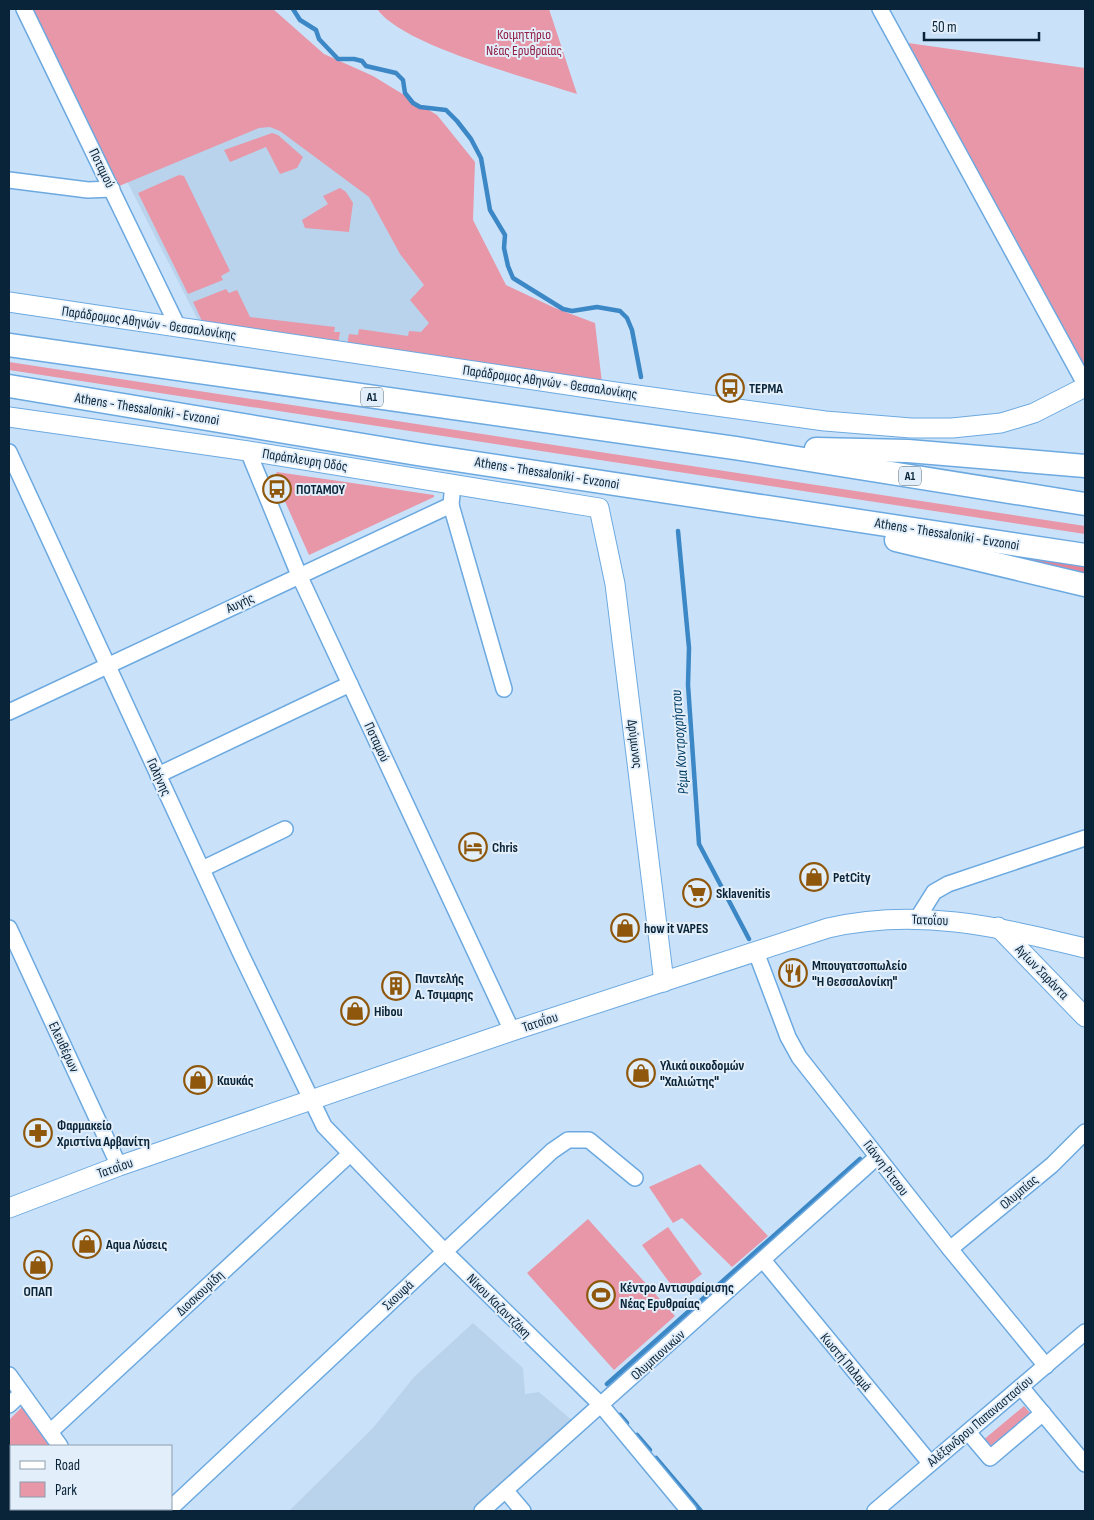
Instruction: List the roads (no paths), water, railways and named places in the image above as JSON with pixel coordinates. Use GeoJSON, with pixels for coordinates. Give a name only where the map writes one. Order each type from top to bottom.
{"type":"FeatureCollection","features":[{"type":"Feature","properties":{"kind":"highway","name":"Α1"},"geometry":{"type":"LineString","coordinates":[[9,345],[735,448],[1085,504]]}},
{"type":"Feature","properties":{"kind":"highway","name":"Athens - Thessaloniki - Evzonoi"},"geometry":{"type":"LineString","coordinates":[[9,386],[423,454],[1085,555]]}},
{"type":"Feature","properties":{"kind":"highway"},"geometry":{"type":"LineString","coordinates":[[735,448],[908,451],[1085,466]]}},
{"type":"Feature","properties":{"kind":"highway"},"geometry":{"type":"LineString","coordinates":[[776,508],[808,520],[1085,585]]}},
{"type":"Feature","properties":{"kind":"main road","name":"Παράδρομος Αθηνών - Θεσσαλονίκης"},"geometry":{"type":"LineString","coordinates":[[9,302],[624,394],[825,420],[911,428],[952,428],[1001,423],[1034,413],[1085,386]]}},
{"type":"Feature","properties":{"kind":"main road","name":"Παράπλευρη Οδός"},"geometry":{"type":"LineString","coordinates":[[9,417],[452,483],[600,508]]}},
{"type":"Feature","properties":{"kind":"main road","name":"Δρύμωνος"},"geometry":{"type":"LineString","coordinates":[[600,508],[615,584],[664,982]]}},
{"type":"Feature","properties":{"kind":"main road","name":"Τατοΐου"},"geometry":{"type":"LineString","coordinates":[[9,1208],[119,1166],[512,1031],[806,935],[849,923],[873,920],[952,920],[998,927],[1085,948]]}},
{"type":"Feature","properties":{"kind":"main road","name":"Αγίων Σαράντα"},"geometry":{"type":"LineString","coordinates":[[998,927],[1085,1018]]}},
{"type":"Feature","properties":{"kind":"street","name":"Ποταμού"},"geometry":{"type":"LineString","coordinates":[[24,9],[178,327]]}},
{"type":"Feature","properties":{"kind":"street"},"geometry":{"type":"LineString","coordinates":[[880,9],[1085,386]]}},
{"type":"Feature","properties":{"kind":"street"},"geometry":{"type":"LineString","coordinates":[[9,180],[88,190],[112,189]]}},
{"type":"Feature","properties":{"kind":"street","name":"Γαλήνης"},"geometry":{"type":"LineString","coordinates":[[9,452],[310,1100]]}},
{"type":"Feature","properties":{"kind":"street","name":"Ποταμού"},"geometry":{"type":"LineString","coordinates":[[248,452],[300,575],[512,1031]]}},
{"type":"Feature","properties":{"kind":"street"},"geometry":{"type":"LineString","coordinates":[[452,483],[451,506],[504,689]]}},
{"type":"Feature","properties":{"kind":"street","name":"Αυγής"},"geometry":{"type":"LineString","coordinates":[[9,712],[451,506]]}},
{"type":"Feature","properties":{"kind":"street"},"geometry":{"type":"LineString","coordinates":[[158,775],[350,684]]}},
{"type":"Feature","properties":{"kind":"street"},"geometry":{"type":"LineString","coordinates":[[202,869],[285,829]]}},
{"type":"Feature","properties":{"kind":"street"},"geometry":{"type":"LineString","coordinates":[[917,919],[934,892],[948,884],[1085,838]]}},
{"type":"Feature","properties":{"kind":"street","name":"Ελευθέρων"},"geometry":{"type":"LineString","coordinates":[[9,928],[119,1166]]}},
{"type":"Feature","properties":{"kind":"street","name":"Γιάννη Ρίτσου"},"geometry":{"type":"LineString","coordinates":[[756,952],[793,1048],[950,1249],[1046,1366]]}},
{"type":"Feature","properties":{"kind":"street","name":"Νίκου Καζαντζάκη"},"geometry":{"type":"LineString","coordinates":[[310,1100],[324,1126],[445,1252],[601,1405],[689,1511]]}},
{"type":"Feature","properties":{"kind":"street","name":"Ολυμπίας"},"geometry":{"type":"LineString","coordinates":[[950,1249],[1052,1164],[1085,1132]]}},
{"type":"Feature","properties":{"kind":"street","name":"Σκουφά"},"geometry":{"type":"LineString","coordinates":[[172,1507],[552,1151],[568,1140],[589,1140],[635,1178]]}},
{"type":"Feature","properties":{"kind":"street","name":"Διοσκουρίδη"},"geometry":{"type":"LineString","coordinates":[[50,1432],[350,1154]]}},
{"type":"Feature","properties":{"kind":"street","name":"Ολυμπιονικών"},"geometry":{"type":"LineString","coordinates":[[482,1511],[877,1157]]}},
{"type":"Feature","properties":{"kind":"street","name":"Κωστή Παλαμά"},"geometry":{"type":"LineString","coordinates":[[763,1260],[930,1463]]}},
{"type":"Feature","properties":{"kind":"street","name":"Αλέξανδρου Παπαναστασίου"},"geometry":{"type":"LineString","coordinates":[[875,1511],[892,1506],[930,1463],[1085,1332]]}},
{"type":"Feature","properties":{"kind":"street"},"geometry":{"type":"LineString","coordinates":[[9,1375],[59,1445]]}},
{"type":"Feature","properties":{"kind":"street"},"geometry":{"type":"LineString","coordinates":[[1021,1387],[1085,1464]]}},
{"type":"Feature","properties":{"kind":"street"},"geometry":{"type":"LineString","coordinates":[[9,1404],[22,1393]]}},
{"type":"Feature","properties":{"kind":"street"},"geometry":{"type":"LineString","coordinates":[[968,1432],[990,1458],[1043,1413]]}},
{"type":"Feature","properties":{"kind":"street"},"geometry":{"type":"LineString","coordinates":[[506,1491],[523,1511]]}},
{"type":"Feature","properties":{"kind":"waterway","name":"Ρέμα Κοντροχρήστου"},"geometry":{"type":"LineString","coordinates":[[293,9],[300,20],[316,30],[319,39],[338,59],[354,59],[362,61],[366,66],[396,73],[403,80],[405,93],[413,103],[420,107],[446,110],[457,121],[471,139],[481,158],[490,210],[505,235],[504,248],[513,278],[563,309],[572,311],[597,307],[620,311],[627,318],[632,330],[641,377]]}},
{"type":"Feature","properties":{"kind":"waterway","name":"Ρέμα Κοντροχρήστου"},"geometry":{"type":"LineString","coordinates":[[678,531],[689,648],[688,685],[699,844],[749,939]]}},
{"type":"Feature","properties":{"kind":"waterway"},"geometry":{"type":"LineString","coordinates":[[607,1384],[860,1159]]}},
{"type":"Feature","properties":{"kind":"waterway"},"geometry":{"type":"LineString","coordinates":[[620,1415],[627,1423]]}},
{"type":"Feature","properties":{"kind":"waterway"},"geometry":{"type":"LineString","coordinates":[[637,1435],[650,1450]]}},
{"type":"Feature","properties":{"kind":"waterway"},"geometry":{"type":"LineString","coordinates":[[656,1458],[701,1511]]}},
{"type":"Feature","properties":{"kind":"place","name":"ΤΕΡΜΑ"},"geometry":{"type":"Point","coordinates":[730,388]}},
{"type":"Feature","properties":{"kind":"place","name":"ΠΟΤΑΜΟΥ"},"geometry":{"type":"Point","coordinates":[277,489]}},
{"type":"Feature","properties":{"kind":"place","name":"Chris"},"geometry":{"type":"Point","coordinates":[473,847]}},
{"type":"Feature","properties":{"kind":"place","name":"PetCity"},"geometry":{"type":"Point","coordinates":[814,877]}},
{"type":"Feature","properties":{"kind":"place","name":"Sklavenitis"},"geometry":{"type":"Point","coordinates":[697,893]}},
{"type":"Feature","properties":{"kind":"place","name":"how it VAPES"},"geometry":{"type":"Point","coordinates":[625,928]}},
{"type":"Feature","properties":{"kind":"place","name":"Μπουγατσοπωλείο \"Η Θεσσαλονίκη\""},"geometry":{"type":"Point","coordinates":[793,973]}},
{"type":"Feature","properties":{"kind":"place","name":"Παντελής Α. Τσιμαρης"},"geometry":{"type":"Point","coordinates":[396,986]}},
{"type":"Feature","properties":{"kind":"place","name":"Hibou"},"geometry":{"type":"Point","coordinates":[355,1011]}},
{"type":"Feature","properties":{"kind":"place","name":"Υλικά οικοδομών \"Χαλιώτης\""},"geometry":{"type":"Point","coordinates":[641,1073]}},
{"type":"Feature","properties":{"kind":"place","name":"Καυκάς"},"geometry":{"type":"Point","coordinates":[198,1080]}},
{"type":"Feature","properties":{"kind":"place","name":"Φαρμακείο Χριστίνα Αρβανίτη"},"geometry":{"type":"Point","coordinates":[38,1133]}},
{"type":"Feature","properties":{"kind":"place","name":"Aqua Λύσεις"},"geometry":{"type":"Point","coordinates":[87,1244]}},
{"type":"Feature","properties":{"kind":"place","name":"ΟΠΑΠ"},"geometry":{"type":"Point","coordinates":[38,1265]}},
{"type":"Feature","properties":{"kind":"place","name":"Κέντρο Αντισφαίρισης Νέας Ερυθραίας"},"geometry":{"type":"Point","coordinates":[601,1295]}},
{"type":"Feature","properties":{"kind":"park label","name":"Κοιμητήριο Νέας Ερυθραίας"},"geometry":{"type":"Point","coordinates":[524,42]}}]}
